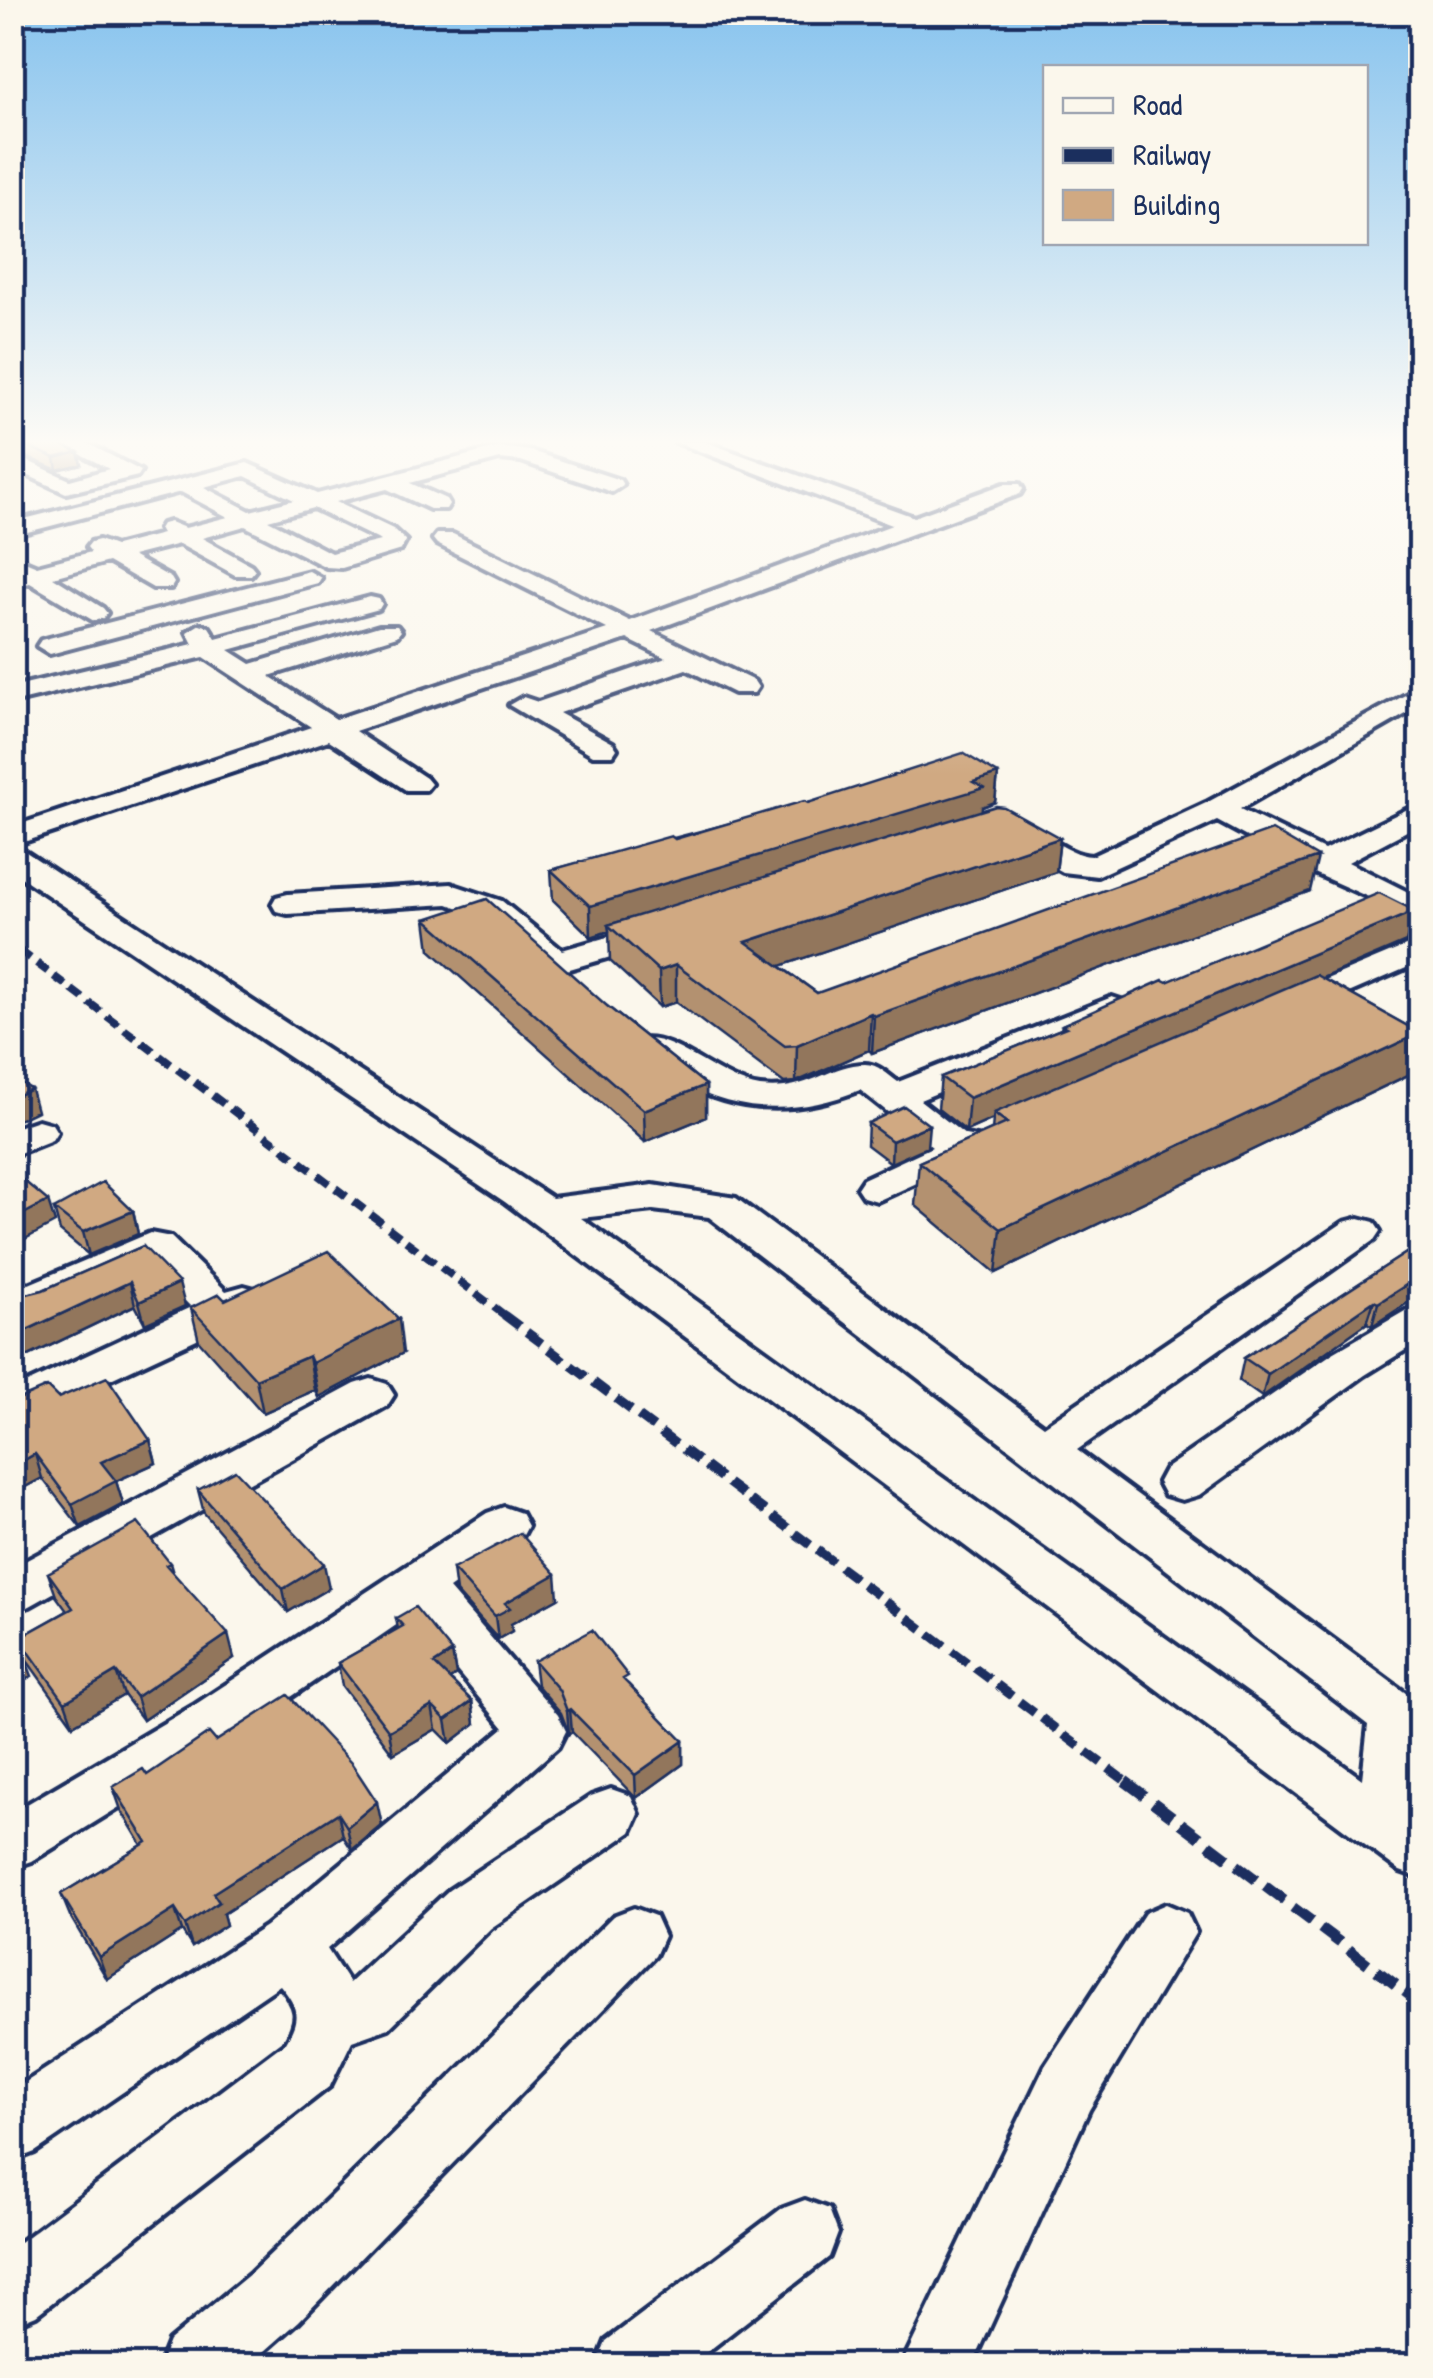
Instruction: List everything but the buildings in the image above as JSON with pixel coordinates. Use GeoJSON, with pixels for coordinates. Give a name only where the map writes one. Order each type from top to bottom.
{"type":"FeatureCollection","features":[{"type":"Feature","properties":{"kind":"street"},"geometry":{"type":"LineString","coordinates":[[19,572],[114,553]]}},
{"type":"Feature","properties":{"kind":"street"},"geometry":{"type":"LineString","coordinates":[[212,553],[243,570]]}},
{"type":"Feature","properties":{"kind":"street"},"geometry":{"type":"LineString","coordinates":[[316,553],[332,561],[372,553]]}},
{"type":"Feature","properties":{"kind":"street"},"geometry":{"type":"LineString","coordinates":[[475,553],[744,686]]}},
{"type":"Feature","properties":{"kind":"street"},"geometry":{"type":"LineString","coordinates":[[12,838],[632,629],[837,553]]}},
{"type":"Feature","properties":{"kind":"street"},"geometry":{"type":"LineString","coordinates":[[110,554],[162,583]]}},
{"type":"Feature","properties":{"kind":"street"},"geometry":{"type":"LineString","coordinates":[[19,572],[94,613]]}},
{"type":"Feature","properties":{"kind":"street"},"geometry":{"type":"LineString","coordinates":[[50,646],[309,578]]}},
{"type":"Feature","properties":{"kind":"street"},"geometry":{"type":"LineString","coordinates":[[12,694],[208,648],[370,604]]}},
{"type":"Feature","properties":{"kind":"street"},"geometry":{"type":"LineString","coordinates":[[180,612],[193,622],[208,648],[416,784]]}},
{"type":"Feature","properties":{"kind":"street"},"geometry":{"type":"LineString","coordinates":[[247,674],[388,631]]}},
{"type":"Feature","properties":{"kind":"street"},"geometry":{"type":"LineString","coordinates":[[536,712],[689,658]]}},
{"type":"Feature","properties":{"kind":"street"},"geometry":{"type":"LineString","coordinates":[[479,681],[603,749]]}},
{"type":"Feature","properties":{"kind":"street"},"geometry":{"type":"LineString","coordinates":[[972,833],[990,827],[1009,829],[1074,865],[1097,866],[1217,809],[1420,695]]}},
{"type":"Feature","properties":{"kind":"street"},"geometry":{"type":"LineString","coordinates":[[1217,809],[1420,910]]}},
{"type":"Feature","properties":{"kind":"street"},"geometry":{"type":"LineString","coordinates":[[1321,864],[1420,812]]}},
{"type":"Feature","properties":{"kind":"street"},"geometry":{"type":"LineString","coordinates":[[12,857],[546,1212],[1420,1853]]}},
{"type":"Feature","properties":{"kind":"street"},"geometry":{"type":"LineString","coordinates":[[288,904],[451,894],[490,908],[584,990]]}},
{"type":"Feature","properties":{"kind":"street"},"geometry":{"type":"LineString","coordinates":[[1352,910],[1389,894]]}},
{"type":"Feature","properties":{"kind":"street"},"geometry":{"type":"LineString","coordinates":[[556,963],[698,920]]}},
{"type":"Feature","properties":{"kind":"street"},"geometry":{"type":"LineString","coordinates":[[1256,1021],[1324,1007],[1420,950]]}},
{"type":"Feature","properties":{"kind":"street"},"geometry":{"type":"LineString","coordinates":[[895,1098],[1151,992]]}},
{"type":"Feature","properties":{"kind":"street"},"geometry":{"type":"LineString","coordinates":[[623,1024],[681,1071],[750,1096],[802,1098],[864,1075],[959,1150]]}},
{"type":"Feature","properties":{"kind":"street"},"geometry":{"type":"LineString","coordinates":[[877,1188],[994,1134]]}},
{"type":"Feature","properties":{"kind":"street"},"geometry":{"type":"LineString","coordinates":[[546,1212],[638,1195],[678,1197],[722,1208],[1388,1710],[1396,1736],[1383,1826]]}},
{"type":"Feature","properties":{"kind":"street"},"geometry":{"type":"LineString","coordinates":[[1043,1450],[1360,1231]]}},
{"type":"Feature","properties":{"kind":"street"},"geometry":{"type":"LineString","coordinates":[[12,1293],[18,1298],[34,1298],[156,1247],[220,1311]]}},
{"type":"Feature","properties":{"kind":"street"},"geometry":{"type":"LineString","coordinates":[[12,1409],[274,1285]]}},
{"type":"Feature","properties":{"kind":"street"},"geometry":{"type":"LineString","coordinates":[[1182,1482],[1349,1364],[1420,1320]]}},
{"type":"Feature","properties":{"kind":"street"},"geometry":{"type":"LineString","coordinates":[[12,1592],[370,1395]]}},
{"type":"Feature","properties":{"kind":"street"},"geometry":{"type":"LineString","coordinates":[[12,1843],[212,1722],[504,1526]]}},
{"type":"Feature","properties":{"kind":"street"},"geometry":{"type":"LineString","coordinates":[[12,2129],[287,1946],[539,1730],[416,1586]]}},
{"type":"Feature","properties":{"kind":"street"},"geometry":{"type":"LineString","coordinates":[[330,2018],[367,2008],[470,1909],[612,1814]]}},
{"type":"Feature","properties":{"kind":"street"},"geometry":{"type":"LineString","coordinates":[[936,2366],[1067,2088],[1166,1932]]}},
{"type":"Feature","properties":{"kind":"street"},"geometry":{"type":"LineString","coordinates":[[194,2366],[276,2297],[341,2234],[634,1936]]}},
{"type":"Feature","properties":{"kind":"street"},"geometry":{"type":"LineString","coordinates":[[12,2291],[308,2064],[326,2036],[328,2002],[287,1946]]}},
{"type":"Feature","properties":{"kind":"street"},"geometry":{"type":"LineString","coordinates":[[631,2366],[805,2233]]}},
{"type":"Feature","properties":{"kind":"railway"},"geometry":{"type":"LineString","coordinates":[[12,945],[22,952]]}},
{"type":"Feature","properties":{"kind":"railway"},"geometry":{"type":"LineString","coordinates":[[19,950],[507,1317]]}},
{"type":"Feature","properties":{"kind":"railway"},"geometry":{"type":"LineString","coordinates":[[504,1315],[1128,1783]]}},
{"type":"Feature","properties":{"kind":"railway"},"geometry":{"type":"LineString","coordinates":[[1125,1781],[1420,2003]]}}]}
